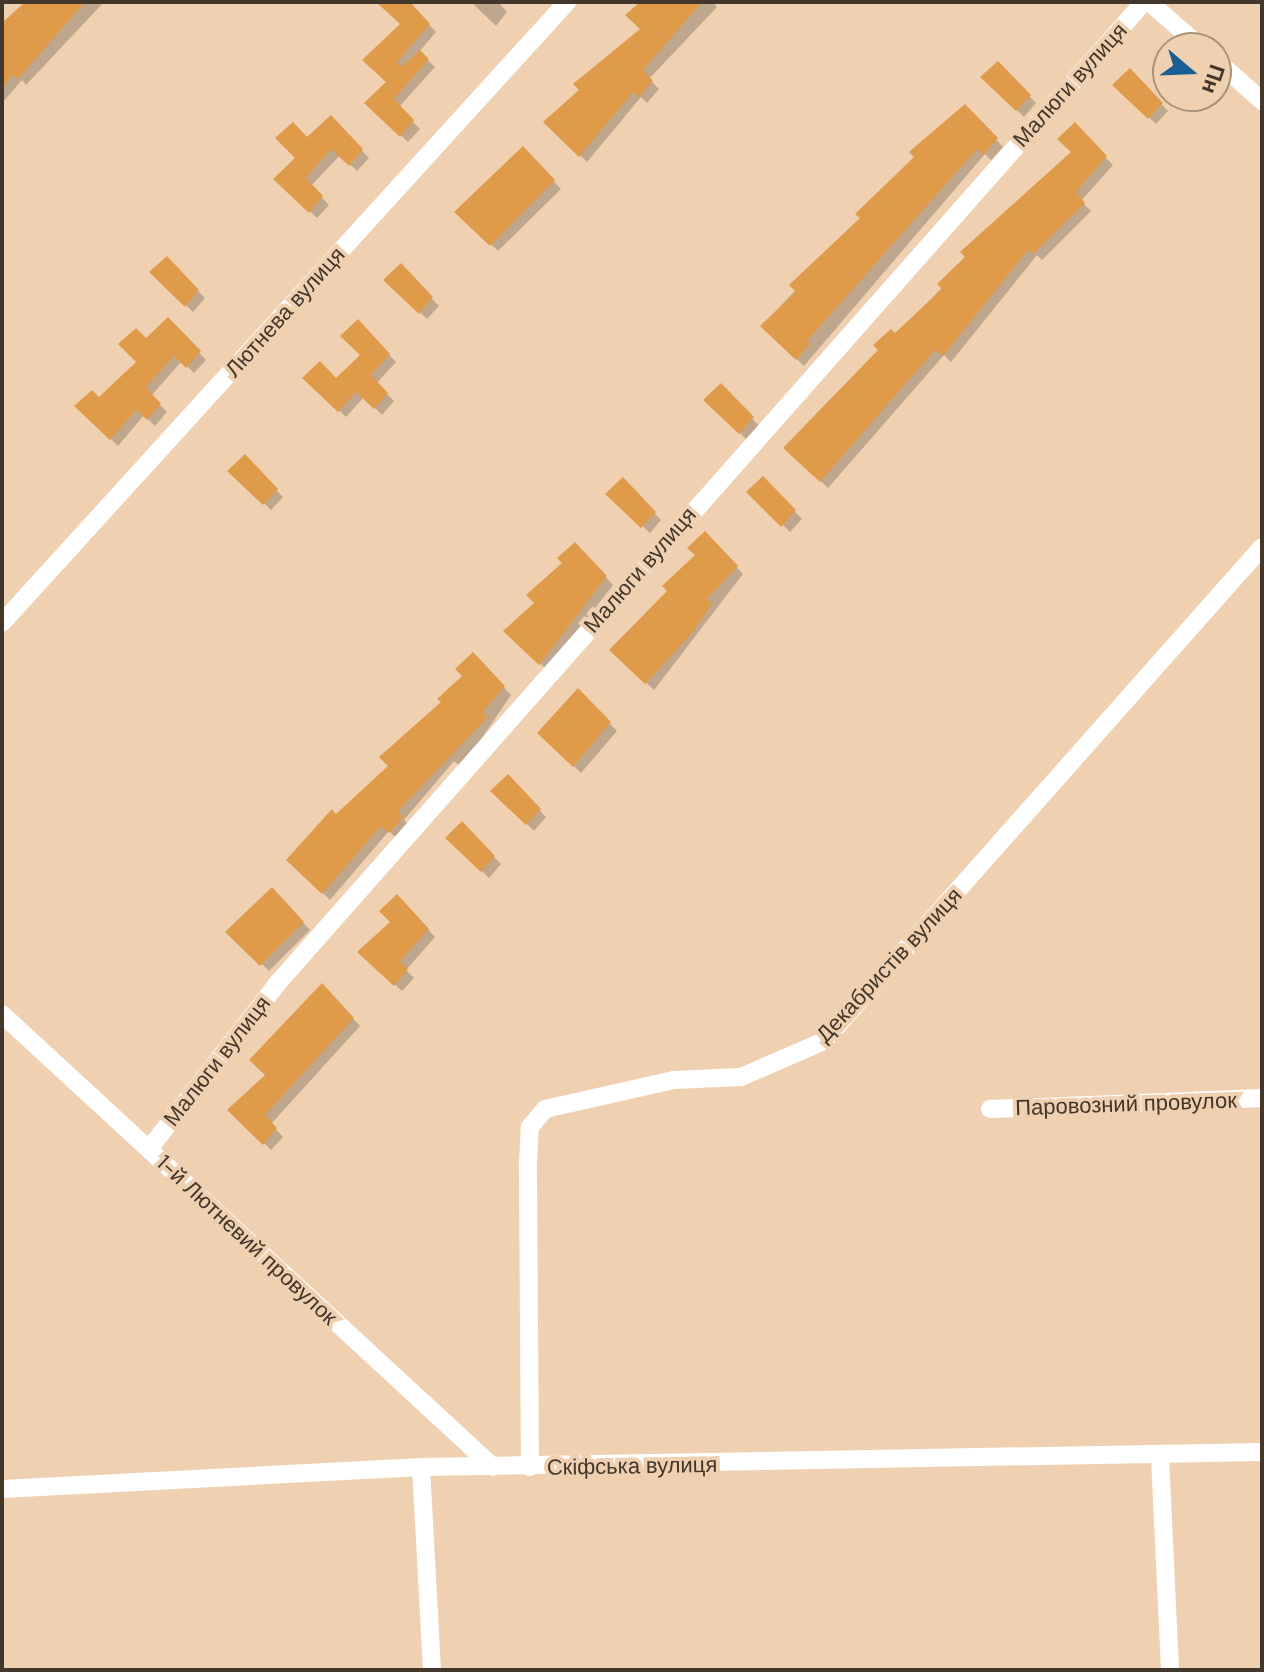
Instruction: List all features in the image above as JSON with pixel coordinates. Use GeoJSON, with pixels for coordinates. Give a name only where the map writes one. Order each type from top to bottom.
{"type":"FeatureCollection","features":[{"type":"Feature","properties":{"kind":"street","name":"Лютнева вулиця"},"geometry":{"type":"LineString","coordinates":[[2,623],[567,2]]}},
{"type":"Feature","properties":{"kind":"street"},"geometry":{"type":"LineString","coordinates":[[1147,2],[1183,32]]}},
{"type":"Feature","properties":{"kind":"street","name":"Малюги вулиця"},"geometry":{"type":"LineString","coordinates":[[149,1149],[286,973],[1147,2]]}},
{"type":"Feature","properties":{"kind":"street"},"geometry":{"type":"LineString","coordinates":[[1232,74],[1262,101]]}},
{"type":"Feature","properties":{"kind":"street","name":"Декабристів вулиця"},"geometry":{"type":"LineString","coordinates":[[530,1467],[530,1127],[545,1109],[674,1080],[741,1077],[824,1041],[1262,547]]}},
{"type":"Feature","properties":{"kind":"street","name":"1-й Лютневий провулок"},"geometry":{"type":"LineString","coordinates":[[2,1014],[493,1467]]}},
{"type":"Feature","properties":{"kind":"street","name":"Паровозний провулок"},"geometry":{"type":"LineString","coordinates":[[990,1109],[1262,1098]]}},
{"type":"Feature","properties":{"kind":"street","name":"Скіфська вулиця"},"geometry":{"type":"LineString","coordinates":[[2,1489],[421,1467],[1160,1457],[1262,1452]]}},
{"type":"Feature","properties":{"kind":"street"},"geometry":{"type":"LineString","coordinates":[[1160,1457],[1170,1670]]}},
{"type":"Feature","properties":{"kind":"street"},"geometry":{"type":"LineString","coordinates":[[421,1467],[432,1670]]}},
{"type":"Feature","properties":{"kind":"building"},"geometry":{"type":"Polygon","coordinates":[[[25,2],[85,2],[18,79],[13,75],[2,88],[2,23],[25,2]]]}},
{"type":"Feature","properties":{"kind":"building"},"geometry":{"type":"Polygon","coordinates":[[[376,2],[410,2],[430,24],[397,62],[402,67],[420,50],[429,59],[394,99],[414,120],[400,137],[364,103],[386,82],[362,60],[400,24],[376,2]]]}},
{"type":"Feature","properties":{"kind":"building"},"geometry":{"type":"Polygon","coordinates":[[[640,2],[702,2],[643,70],[653,81],[639,97],[633,92],[579,157],[543,122],[579,90],[573,84],[640,29],[625,15],[640,2]]]}},
{"type":"Feature","properties":{"kind":"building"},"geometry":{"type":"Polygon","coordinates":[[[998,61],[1031,95],[1016,111],[980,77],[998,61]]]}},
{"type":"Feature","properties":{"kind":"building"},"geometry":{"type":"Polygon","coordinates":[[[1130,68],[1152,91],[1152,112],[1155,112],[1148,119],[1112,85],[1130,68]]]}},
{"type":"Feature","properties":{"kind":"building"},"geometry":{"type":"Polygon","coordinates":[[[965,104],[998,138],[983,155],[977,149],[807,341],[810,344],[796,360],[760,326],[796,292],[789,285],[860,218],[855,214],[914,157],[909,152],[965,104]]]}},
{"type":"Feature","properties":{"kind":"building"},"geometry":{"type":"Polygon","coordinates":[[[331,115],[363,149],[349,166],[331,149],[306,178],[323,196],[309,213],[273,179],[295,158],[275,138],[293,122],[307,137],[331,115]]]}},
{"type":"Feature","properties":{"kind":"building"},"geometry":{"type":"Polygon","coordinates":[[[1075,122],[1107,156],[1076,192],[1085,203],[1033,254],[1028,250],[943,356],[935,350],[820,482],[783,448],[878,350],[873,345],[891,329],[895,333],[942,289],[937,284],[965,257],[960,252],[1071,152],[1057,139],[1075,122]]]}},
{"type":"Feature","properties":{"kind":"building"},"geometry":{"type":"Polygon","coordinates":[[[523,146],[555,180],[490,246],[454,212],[523,146]]]}},
{"type":"Feature","properties":{"kind":"building"},"geometry":{"type":"Polygon","coordinates":[[[167,256],[199,290],[185,307],[149,272],[167,256]]]}},
{"type":"Feature","properties":{"kind":"building"},"geometry":{"type":"Polygon","coordinates":[[[401,263],[433,297],[419,314],[383,280],[401,263]]]}},
{"type":"Feature","properties":{"kind":"building"},"geometry":{"type":"Polygon","coordinates":[[[168,317],[201,351],[186,368],[174,356],[146,387],[161,404],[147,420],[136,410],[110,440],[74,406],[92,390],[99,397],[136,362],[118,344],[136,328],[146,338],[168,317]]]}},
{"type":"Feature","properties":{"kind":"building"},"geometry":{"type":"Polygon","coordinates":[[[358,319],[390,354],[371,375],[388,393],[374,409],[356,392],[338,412],[302,378],[320,361],[336,378],[360,355],[340,336],[358,319]]]}},
{"type":"Feature","properties":{"kind":"building"},"geometry":{"type":"Polygon","coordinates":[[[721,383],[754,417],[739,434],[703,400],[721,383]]]}},
{"type":"Feature","properties":{"kind":"building"},"geometry":{"type":"Polygon","coordinates":[[[245,454],[278,489],[263,505],[227,471],[245,454]]]}},
{"type":"Feature","properties":{"kind":"building"},"geometry":{"type":"Polygon","coordinates":[[[763,476],[796,510],[781,527],[746,492],[763,476]]]}},
{"type":"Feature","properties":{"kind":"building"},"geometry":{"type":"Polygon","coordinates":[[[623,477],[656,512],[641,528],[605,494],[623,477]]]}},
{"type":"Feature","properties":{"kind":"building"},"geometry":{"type":"Polygon","coordinates":[[[705,531],[738,566],[707,599],[712,604],[692,633],[645,684],[609,650],[667,591],[662,586],[695,555],[687,548],[705,531]]]}},
{"type":"Feature","properties":{"kind":"building"},"geometry":{"type":"Polygon","coordinates":[[[575,542],[607,576],[539,665],[503,631],[534,603],[526,595],[562,563],[557,558],[575,542]]]}},
{"type":"Feature","properties":{"kind":"building"},"geometry":{"type":"Polygon","coordinates":[[[473,652],[505,686],[483,712],[488,717],[398,811],[403,817],[389,833],[381,826],[322,894],[286,860],[332,809],[336,814],[388,766],[379,757],[441,702],[437,699],[462,676],[455,669],[473,652]]]}},
{"type":"Feature","properties":{"kind":"building"},"geometry":{"type":"Polygon","coordinates":[[[578,688],[611,722],[573,767],[537,733],[578,688]]]}},
{"type":"Feature","properties":{"kind":"building"},"geometry":{"type":"Polygon","coordinates":[[[508,774],[541,809],[526,825],[490,791],[508,774]]]}},
{"type":"Feature","properties":{"kind":"building"},"geometry":{"type":"Polygon","coordinates":[[[462,821],[495,856],[481,872],[445,838],[462,821]]]}},
{"type":"Feature","properties":{"kind":"building"},"geometry":{"type":"Polygon","coordinates":[[[272,887],[304,922],[260,966],[225,932],[272,887]]]}},
{"type":"Feature","properties":{"kind":"building"},"geometry":{"type":"Polygon","coordinates":[[[397,894],[429,929],[400,961],[408,969],[394,986],[357,952],[390,922],[379,911],[397,894]]]}},
{"type":"Feature","properties":{"kind":"building"},"geometry":{"type":"Polygon","coordinates":[[[322,983],[354,1018],[265,1115],[277,1128],[263,1145],[227,1110],[265,1075],[249,1060],[322,983]]]}}]}
